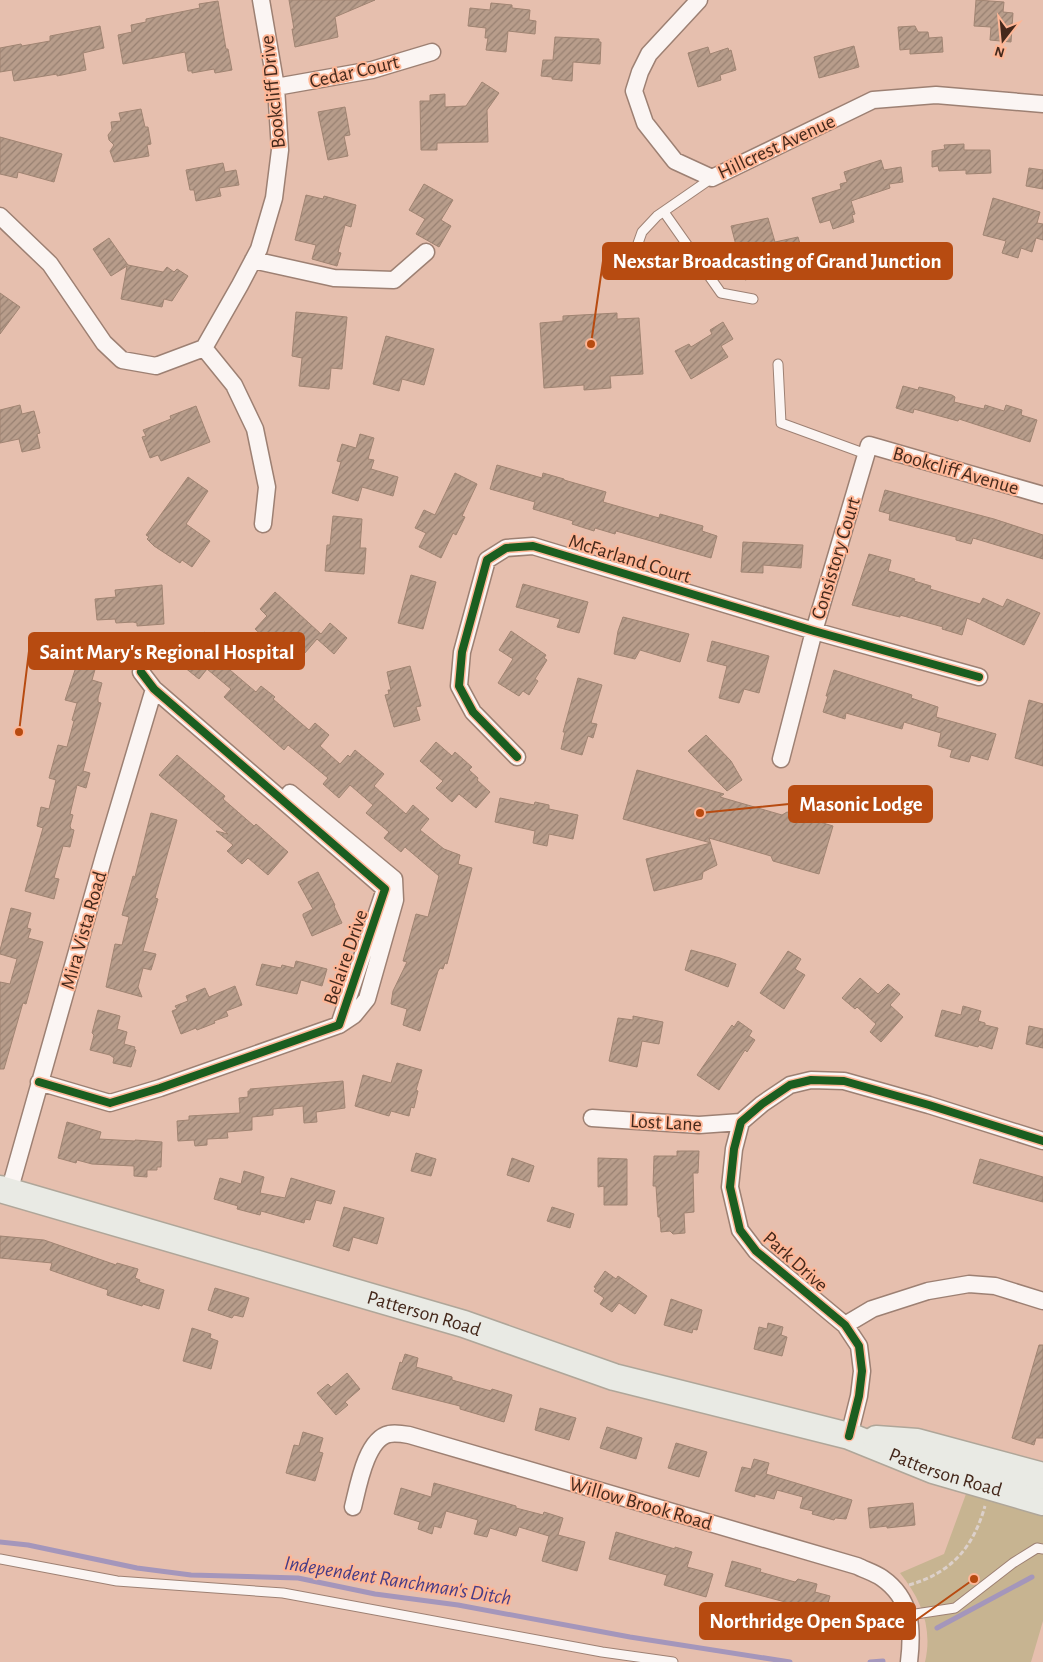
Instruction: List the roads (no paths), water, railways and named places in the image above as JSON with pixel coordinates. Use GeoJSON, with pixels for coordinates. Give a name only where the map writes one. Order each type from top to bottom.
{"type":"FeatureCollection","features":[{"type":"Feature","properties":{"kind":"main road","name":"Patterson Road"},"geometry":{"type":"LineString","coordinates":[[4,1191],[146,1230],[464,1324],[614,1377],[849,1436],[933,1470],[1043,1502]]}},
{"type":"Feature","properties":{"kind":"main road","name":"Patterson Road"},"geometry":{"type":"LineString","coordinates":[[849,1436],[917,1442],[1043,1476]]}},
{"type":"Feature","properties":{"kind":"street","name":"Bookcliff Drive"},"geometry":{"type":"LineString","coordinates":[[204,348],[259,249],[274,198],[280,150],[276,87],[261,0]]}},
{"type":"Feature","properties":{"kind":"street","name":"Hillcrest Avenue"},"geometry":{"type":"LineString","coordinates":[[699,0],[649,54],[640,72],[634,91],[645,123],[675,161],[712,178],[872,100],[936,95],[1043,104]]}},
{"type":"Feature","properties":{"kind":"street","name":"Cedar Court"},"geometry":{"type":"LineString","coordinates":[[276,87],[372,70],[432,52]]}},
{"type":"Feature","properties":{"kind":"street"},"geometry":{"type":"LineString","coordinates":[[0,216],[50,264],[104,343],[122,360],[156,366],[204,348],[234,385],[255,429],[267,487],[264,524]]}},
{"type":"Feature","properties":{"kind":"street"},"geometry":{"type":"LineString","coordinates":[[253,260],[334,278],[394,280],[426,252]]}},
{"type":"Feature","properties":{"kind":"street","name":"Bookcliff Avenue"},"geometry":{"type":"LineString","coordinates":[[867,450],[1043,495]]}},
{"type":"Feature","properties":{"kind":"street","name":"Consistory Court"},"geometry":{"type":"LineString","coordinates":[[781,759],[814,630],[867,450]]}},
{"type":"Feature","properties":{"kind":"street","name":"McFarland Court"},"geometry":{"type":"LineString","coordinates":[[516,757],[473,712],[459,686],[462,652],[487,560],[506,548],[534,546],[814,630],[979,677]]}},
{"type":"Feature","properties":{"kind":"street"},"geometry":{"type":"LineString","coordinates":[[141,672],[154,689]]}},
{"type":"Feature","properties":{"kind":"street","name":"Belaire Drive"},"geometry":{"type":"LineString","coordinates":[[39,1082],[110,1103],[160,1088],[339,1025],[385,889],[154,689]]}},
{"type":"Feature","properties":{"kind":"street","name":"Mira Vista Road"},"geometry":{"type":"LineString","coordinates":[[4,1191],[39,1082],[154,689]]}},
{"type":"Feature","properties":{"kind":"street"},"geometry":{"type":"LineString","coordinates":[[740,1122],[790,1085],[811,1080],[844,1081],[929,1105],[1043,1141]]}},
{"type":"Feature","properties":{"kind":"street","name":"Lost Lane"},"geometry":{"type":"LineString","coordinates":[[592,1118],[699,1125],[740,1122]]}},
{"type":"Feature","properties":{"kind":"street","name":"Park Drive"},"geometry":{"type":"LineString","coordinates":[[740,1122],[734,1148],[730,1187],[740,1230],[756,1251],[845,1325],[859,1346],[862,1371],[860,1396],[849,1436]]}},
{"type":"Feature","properties":{"kind":"street"},"geometry":{"type":"LineString","coordinates":[[845,1325],[872,1309],[928,1291],[969,1284],[995,1286],[1043,1300]]}},
{"type":"Feature","properties":{"kind":"street","name":"Willow Brook Road"},"geometry":{"type":"LineString","coordinates":[[353,1507],[366,1459],[376,1443],[388,1434],[409,1434],[858,1566],[882,1579],[902,1597],[909,1615],[911,1643],[909,1662]]}},
{"type":"Feature","properties":{"kind":"lane"},"geometry":{"type":"LineString","coordinates":[[630,266],[642,232],[657,216],[712,178]]}},
{"type":"Feature","properties":{"kind":"lane"},"geometry":{"type":"LineString","coordinates":[[664,212],[721,292],[753,299]]}},
{"type":"Feature","properties":{"kind":"lane"},"geometry":{"type":"LineString","coordinates":[[778,364],[782,423],[867,450]]}},
{"type":"Feature","properties":{"kind":"lane"},"geometry":{"type":"LineString","coordinates":[[909,1615],[954,1608],[1013,1563],[1037,1548],[1043,1549]]}},
{"type":"Feature","properties":{"kind":"lane"},"geometry":{"type":"LineString","coordinates":[[0,1559],[117,1581],[283,1593],[602,1652],[672,1662]]}},
{"type":"Feature","properties":{"kind":"waterway","name":"Independent Ranchman's Ditch"},"geometry":{"type":"LineString","coordinates":[[0,1542],[28,1545],[137,1568],[191,1575],[298,1578],[375,1594],[458,1605],[630,1637],[790,1662]]}},
{"type":"Feature","properties":{"kind":"waterway","name":"Independent Ranchman's Ditch"},"geometry":{"type":"LineString","coordinates":[[937,1628],[1032,1577]]}},
{"type":"Feature","properties":{"kind":"waterway","name":"Independent Ranchman's Ditch"},"geometry":{"type":"LineString","coordinates":[[870,1662],[883,1661]]}},
{"type":"Feature","properties":{"kind":"place","name":"Nexstar Broadcasting of Grand Junction"},"geometry":{"type":"Point","coordinates":[591,344]}},
{"type":"Feature","properties":{"kind":"place","name":"Saint Mary's Regional Hospital"},"geometry":{"type":"Point","coordinates":[19,732]}},
{"type":"Feature","properties":{"kind":"place","name":"Masonic Lodge"},"geometry":{"type":"Point","coordinates":[700,813]}},
{"type":"Feature","properties":{"kind":"place","name":"Northridge Open Space"},"geometry":{"type":"Point","coordinates":[974,1579]}}]}
